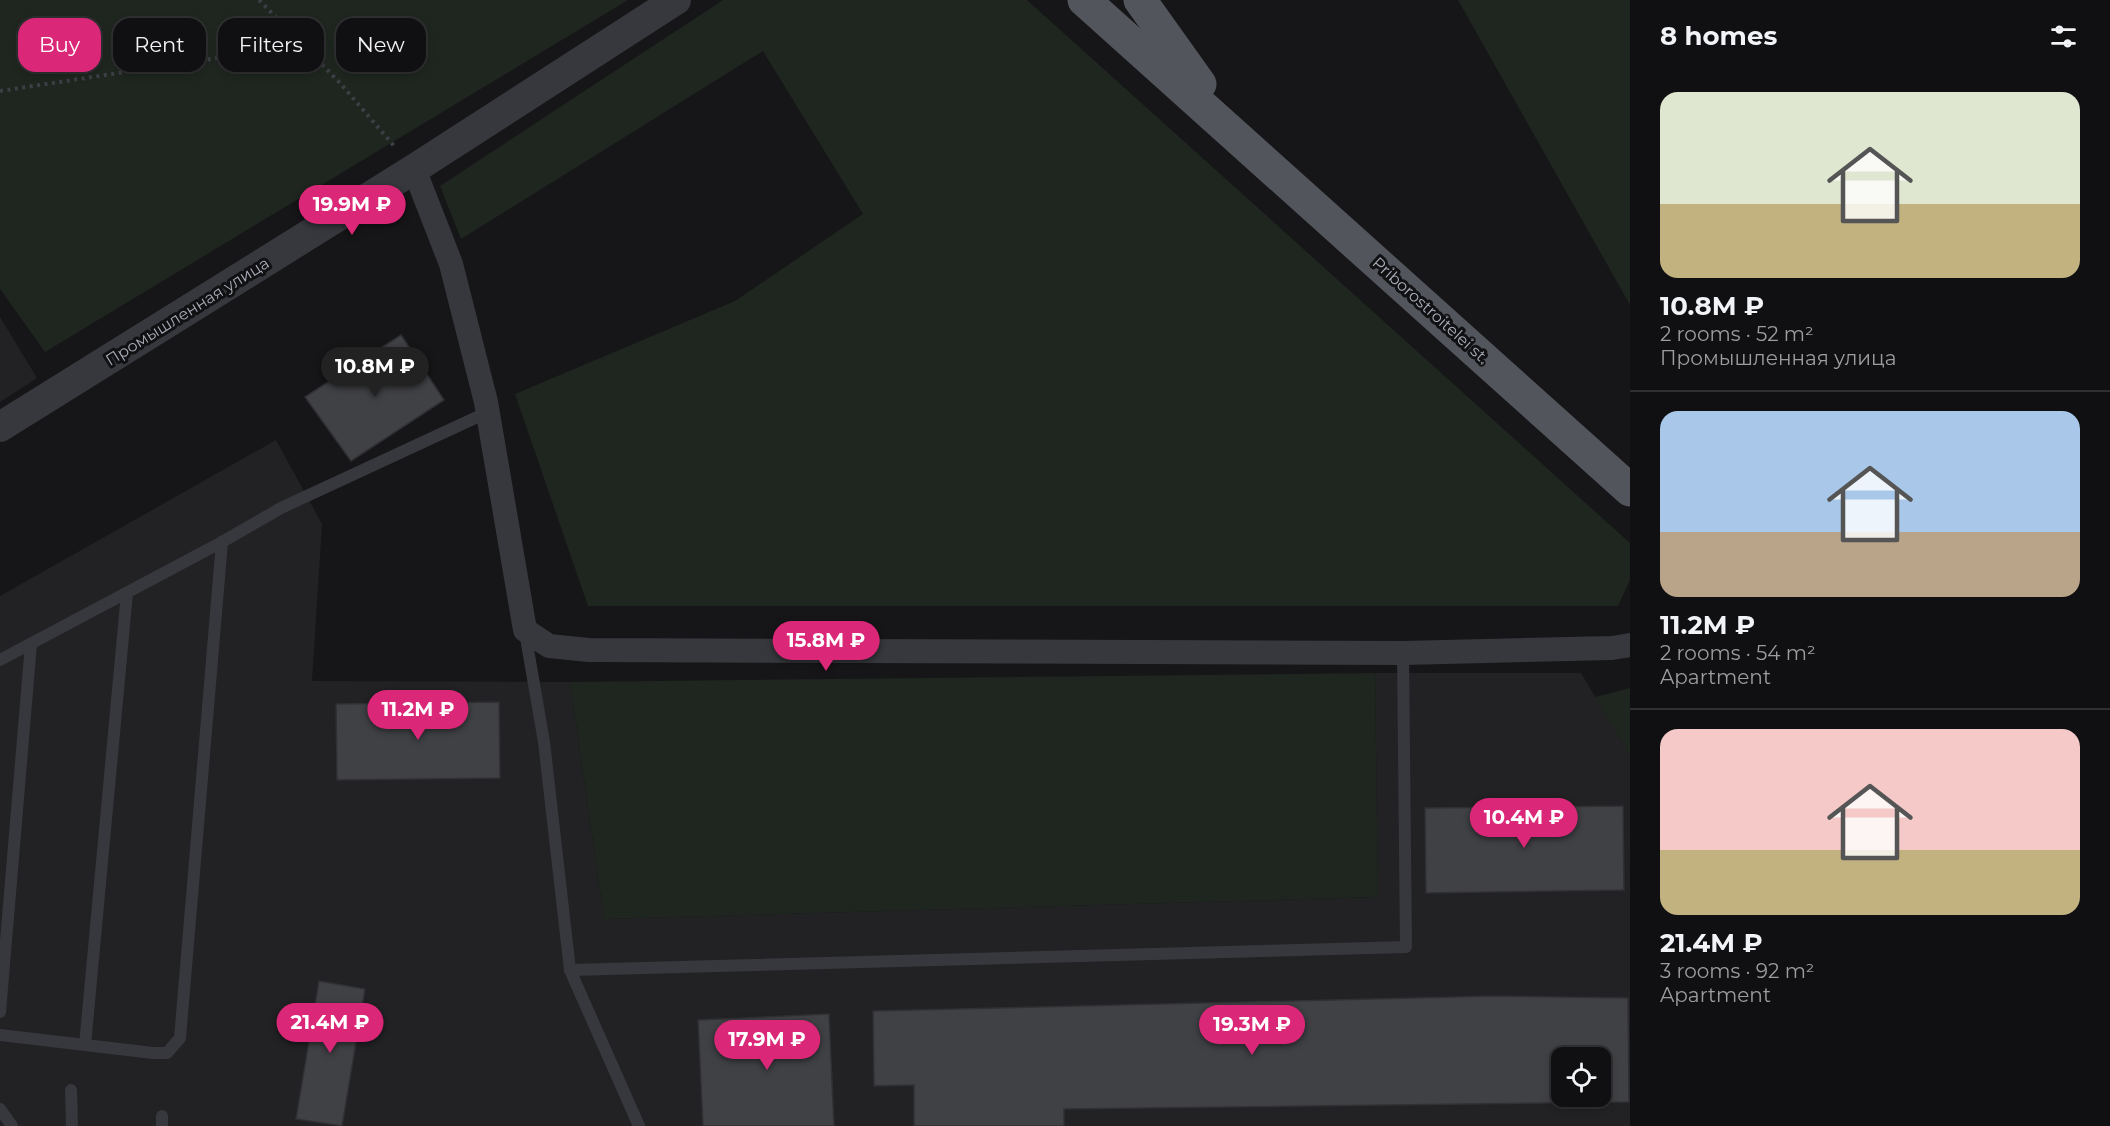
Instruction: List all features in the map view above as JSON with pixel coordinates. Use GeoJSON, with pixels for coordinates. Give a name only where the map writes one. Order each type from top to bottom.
{"type":"FeatureCollection","features":[{"type":"Feature","properties":{"kind":"main road","name":"Priborostroitelei st."},"geometry":{"type":"LineString","coordinates":[[1084,0],[1232,130],[1630,490]]}},
{"type":"Feature","properties":{"kind":"main road","name":"Priborostroitelei st."},"geometry":{"type":"LineString","coordinates":[[1140,0],[1232,130]]}},
{"type":"Feature","properties":{"kind":"street","name":"Промышленная улица"},"geometry":{"type":"LineString","coordinates":[[0,427],[414,169],[676,0]]}},
{"type":"Feature","properties":{"kind":"street"},"geometry":{"type":"LineString","coordinates":[[414,169],[451,264],[488,412],[525,630],[549,646],[589,650],[1403,653],[1612,648],[1630,645]]}},
{"type":"Feature","properties":{"kind":"lane"},"geometry":{"type":"LineString","coordinates":[[0,660],[222,542],[281,508],[488,412]]}},
{"type":"Feature","properties":{"kind":"lane"},"geometry":{"type":"LineString","coordinates":[[0,1035],[167,1053],[180,1038],[222,542]]}},
{"type":"Feature","properties":{"kind":"lane"},"geometry":{"type":"LineString","coordinates":[[85,1045],[127,593]]}},
{"type":"Feature","properties":{"kind":"lane"},"geometry":{"type":"LineString","coordinates":[[525,630],[544,742],[570,970],[639,1126]]}},
{"type":"Feature","properties":{"kind":"lane"},"geometry":{"type":"LineString","coordinates":[[0,1012],[30,644]]}},
{"type":"Feature","properties":{"kind":"lane"},"geometry":{"type":"LineString","coordinates":[[570,970],[1406,947],[1403,653]]}},
{"type":"Feature","properties":{"kind":"lane"},"geometry":{"type":"LineString","coordinates":[[70,1090],[72,1126]]}},
{"type":"Feature","properties":{"kind":"lane"},"geometry":{"type":"LineString","coordinates":[[0,1109],[12,1126]]}},
{"type":"Feature","properties":{"kind":"path"},"geometry":{"type":"LineString","coordinates":[[259,0],[277,18]]}},
{"type":"Feature","properties":{"kind":"path"},"geometry":{"type":"LineString","coordinates":[[0,91],[218,58]]}},
{"type":"Feature","properties":{"kind":"path"},"geometry":{"type":"LineString","coordinates":[[324,67],[414,169]]}},
{"type":"Feature","properties":{"kind":"shaded area"},"geometry":{"type":"Polygon","coordinates":[[[0,0],[628,0],[45,352],[0,289],[0,0]]]}},
{"type":"Feature","properties":{"kind":"shaded area"},"geometry":{"type":"Polygon","coordinates":[[[723,0],[1027,0],[1630,543],[1630,580],[1618,606],[588,606],[515,394],[735,301],[863,214],[763,51],[461,239],[440,186],[723,0]]]}},
{"type":"Feature","properties":{"kind":"shaded area"},"geometry":{"type":"Polygon","coordinates":[[[1458,0],[1630,0],[1630,305],[1458,0]]]}},
{"type":"Feature","properties":{"kind":"shaded area"},"geometry":{"type":"Polygon","coordinates":[[[0,317],[37,378],[0,402],[0,317]]]}},
{"type":"Feature","properties":{"kind":"shaded area"},"geometry":{"type":"Polygon","coordinates":[[[276,440],[322,524],[312,681],[570,682],[604,919],[1378,897],[1375,673],[1581,673],[1630,755],[1630,1126],[0,1126],[0,596],[276,440]]]}},
{"type":"Feature","properties":{"kind":"shaded area"},"geometry":{"type":"Polygon","coordinates":[[[1375,673],[1378,897],[604,919],[570,682],[1375,673]]]}},
{"type":"Feature","properties":{"kind":"shaded area"},"geometry":{"type":"Polygon","coordinates":[[[1630,688],[1630,755],[1595,697],[1630,688]]]}},
{"type":"Feature","properties":{"kind":"building"},"geometry":{"type":"Polygon","coordinates":[[[401,335],[444,400],[351,461],[305,397],[401,335]]]}},
{"type":"Feature","properties":{"kind":"building"},"geometry":{"type":"Polygon","coordinates":[[[499,702],[500,778],[337,780],[336,704],[499,702]]]}},
{"type":"Feature","properties":{"kind":"building"},"geometry":{"type":"Polygon","coordinates":[[[1623,806],[1624,890],[1426,893],[1425,808],[1623,806]]]}},
{"type":"Feature","properties":{"kind":"building"},"geometry":{"type":"Polygon","coordinates":[[[319,981],[365,989],[342,1126],[296,1119],[319,981]]]}},
{"type":"Feature","properties":{"kind":"building"},"geometry":{"type":"Polygon","coordinates":[[[1494,996],[1628,998],[1629,1102],[1611,1102],[1611,1047],[1551,1047],[1551,1103],[1064,1109],[1064,1126],[914,1126],[914,1085],[874,1086],[873,1011],[1494,996]]]}},
{"type":"Feature","properties":{"kind":"building"},"geometry":{"type":"Polygon","coordinates":[[[829,1014],[834,1126],[703,1126],[698,1020],[829,1014]]]}}]}
